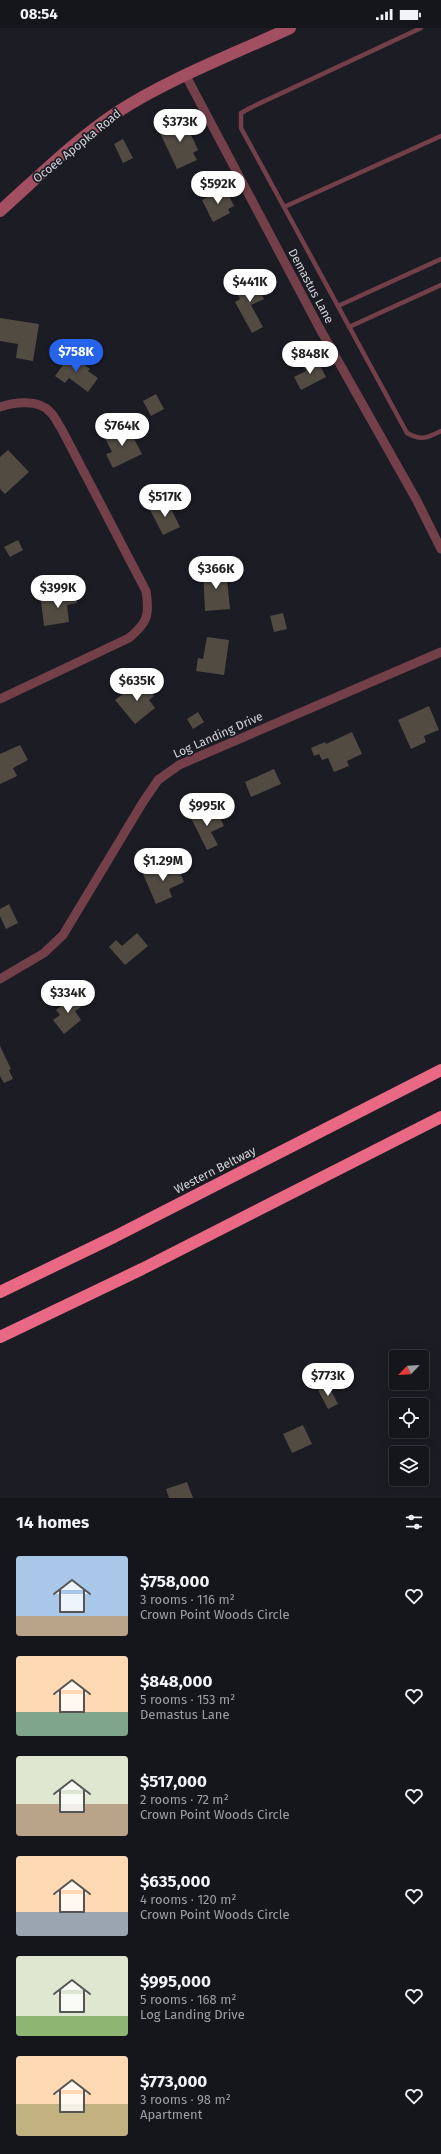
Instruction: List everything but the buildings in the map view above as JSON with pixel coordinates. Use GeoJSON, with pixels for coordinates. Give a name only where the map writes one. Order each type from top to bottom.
{"type":"FeatureCollection","features":[{"type":"Feature","properties":{"kind":"highway","name":"Western Beltway"},"geometry":{"type":"LineString","coordinates":[[0,1292],[107,1241],[441,1070]]}},
{"type":"Feature","properties":{"kind":"highway"},"geometry":{"type":"LineString","coordinates":[[0,1337],[142,1269],[441,1117]]}},
{"type":"Feature","properties":{"kind":"main road","name":"Ocoee Apopka Road"},"geometry":{"type":"LineString","coordinates":[[0,211],[86,136],[115,114],[186,76],[290,28]]}},
{"type":"Feature","properties":{"kind":"street","name":"Demastus Lane"},"geometry":{"type":"LineString","coordinates":[[186,76],[320,330],[416,499],[441,549]]}},
{"type":"Feature","properties":{"kind":"street"},"geometry":{"type":"LineString","coordinates":[[0,407],[12,403],[35,404],[50,411],[61,428],[146,592],[149,607],[143,626],[129,638],[0,699]]}},
{"type":"Feature","properties":{"kind":"street","name":"Log Landing Drive"},"geometry":{"type":"LineString","coordinates":[[0,979],[44,953],[63,935],[143,802],[158,780],[179,764],[441,652]]}},
{"type":"Feature","properties":{"kind":"lane"},"geometry":{"type":"LineString","coordinates":[[421,28],[241,113],[241,128],[407,433],[416,438],[428,437],[441,431]]}},
{"type":"Feature","properties":{"kind":"lane"},"geometry":{"type":"LineString","coordinates":[[284,207],[441,136]]}},
{"type":"Feature","properties":{"kind":"lane"},"geometry":{"type":"LineString","coordinates":[[338,306],[441,259]]}},
{"type":"Feature","properties":{"kind":"lane"},"geometry":{"type":"LineString","coordinates":[[349,327],[441,285]]}}]}
